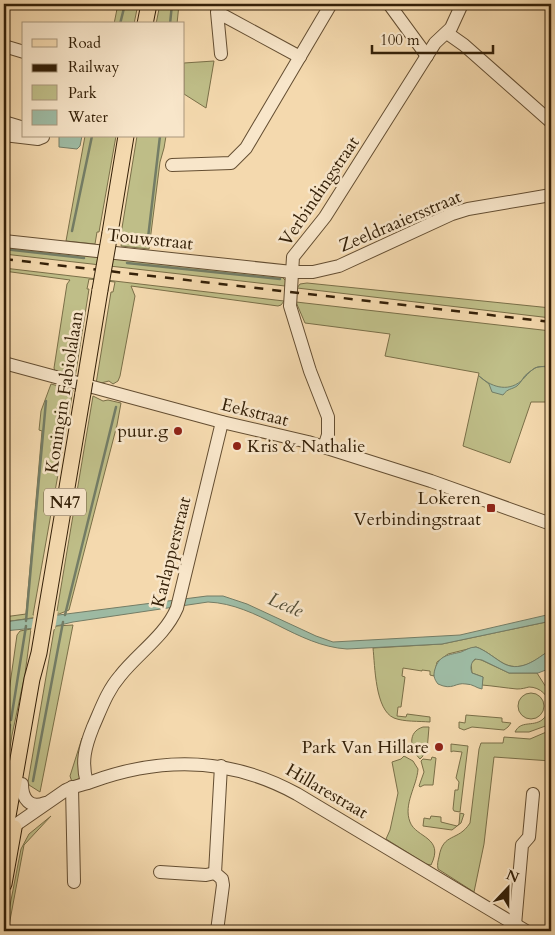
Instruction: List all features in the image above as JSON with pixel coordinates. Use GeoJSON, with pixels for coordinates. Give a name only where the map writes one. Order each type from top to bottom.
{"type":"FeatureCollection","features":[{"type":"Feature","properties":{"kind":"main road"},"geometry":{"type":"LineString","coordinates":[[145,22],[149,4]]}},
{"type":"Feature","properties":{"kind":"main road","name":"Koningin Fabiolalaan"},"geometry":{"type":"LineString","coordinates":[[4,884],[7,836],[32,678],[43,632],[126,138]]}},
{"type":"Feature","properties":{"kind":"main road","name":"Koningin Fabiolalaan"},"geometry":{"type":"LineString","coordinates":[[7,836],[22,784],[37,699],[39,653]]}},
{"type":"Feature","properties":{"kind":"street"},"geometry":{"type":"LineString","coordinates":[[172,165],[231,163],[246,148],[331,4]]}},
{"type":"Feature","properties":{"kind":"street"},"geometry":{"type":"LineString","coordinates":[[389,4],[427,56]]}},
{"type":"Feature","properties":{"kind":"street","name":"Verbindingstraat"},"geometry":{"type":"LineString","coordinates":[[324,447],[328,435],[328,417],[310,371],[290,306],[293,257],[325,217],[435,43],[447,33],[456,20],[462,4]]}},
{"type":"Feature","properties":{"kind":"street"},"geometry":{"type":"LineString","coordinates":[[220,54],[216,12],[300,56]]}},
{"type":"Feature","properties":{"kind":"street"},"geometry":{"type":"LineString","coordinates":[[447,33],[464,45],[551,122]]}},
{"type":"Feature","properties":{"kind":"street"},"geometry":{"type":"LineString","coordinates":[[4,46],[22,51]]}},
{"type":"Feature","properties":{"kind":"street"},"geometry":{"type":"LineString","coordinates":[[4,122],[22,127]]}},
{"type":"Feature","properties":{"kind":"street"},"geometry":{"type":"LineString","coordinates":[[4,135],[22,137]]}},
{"type":"Feature","properties":{"kind":"street","name":"Zeeldraaiersstraat"},"geometry":{"type":"LineString","coordinates":[[292,272],[313,272],[339,266],[445,218],[468,210],[551,195]]}},
{"type":"Feature","properties":{"kind":"street","name":"Touwstraat"},"geometry":{"type":"LineString","coordinates":[[4,241],[292,272]]}},
{"type":"Feature","properties":{"kind":"street","name":"Eekstraat"},"geometry":{"type":"LineString","coordinates":[[4,363],[222,422],[324,447],[551,524]]}},
{"type":"Feature","properties":{"kind":"street","name":"Karlapperstraat"},"geometry":{"type":"LineString","coordinates":[[87,783],[84,771],[84,753],[108,692],[120,675],[166,627],[179,603],[222,422]]}},
{"type":"Feature","properties":{"kind":"street","name":"Hillarestraat"},"geometry":{"type":"LineString","coordinates":[[7,836],[45,803],[87,783],[128,770],[156,765],[221,766],[267,779],[297,794],[521,928]]}},
{"type":"Feature","properties":{"kind":"street"},"geometry":{"type":"LineString","coordinates":[[215,873],[221,766]]}},
{"type":"Feature","properties":{"kind":"street"},"geometry":{"type":"LineString","coordinates":[[22,784],[23,796],[27,801],[36,805],[45,803]]}},
{"type":"Feature","properties":{"kind":"street"},"geometry":{"type":"LineString","coordinates":[[72,790],[74,882]]}},
{"type":"Feature","properties":{"kind":"street","name":"Hillarestraat"},"geometry":{"type":"LineString","coordinates":[[7,836],[72,790]]}},
{"type":"Feature","properties":{"kind":"street"},"geometry":{"type":"LineString","coordinates":[[521,928],[522,846],[529,837],[533,794]]}},
{"type":"Feature","properties":{"kind":"street"},"geometry":{"type":"LineString","coordinates":[[160,872],[206,875],[215,873]]}},
{"type":"Feature","properties":{"kind":"street"},"geometry":{"type":"LineString","coordinates":[[215,873],[222,879],[223,885],[217,931]]}},
{"type":"Feature","properties":{"kind":"green space"},"geometry":{"type":"Polygon","coordinates":[[[118,4],[138,4],[134,22],[114,22],[118,4]]]}},
{"type":"Feature","properties":{"kind":"green space"},"geometry":{"type":"Polygon","coordinates":[[[160,4],[179,4],[177,22],[156,22],[160,4]]]}},
{"type":"Feature","properties":{"kind":"green space"},"geometry":{"type":"Polygon","coordinates":[[[214,61],[206,108],[185,95],[185,63],[214,61]]]}},
{"type":"Feature","properties":{"kind":"green space"},"geometry":{"type":"Polygon","coordinates":[[[85,138],[116,138],[99,232],[97,232],[95,244],[66,241],[85,138]]]}},
{"type":"Feature","properties":{"kind":"green space"},"geometry":{"type":"Polygon","coordinates":[[[137,138],[166,138],[160,162],[149,249],[121,246],[123,234],[121,234],[137,138]]]}},
{"type":"Feature","properties":{"kind":"green space"},"geometry":{"type":"Polygon","coordinates":[[[4,246],[280,275],[286,281],[285,286],[4,254],[4,246]]]}},
{"type":"Feature","properties":{"kind":"green space"},"geometry":{"type":"Polygon","coordinates":[[[4,268],[284,301],[278,306],[131,286],[135,296],[120,376],[118,381],[113,384],[109,381],[96,384],[111,292],[113,292],[115,282],[89,279],[75,378],[64,371],[61,373],[55,371],[54,368],[67,284],[70,280],[4,271],[4,268]]]}},
{"type":"Feature","properties":{"kind":"green space"},"geometry":{"type":"Polygon","coordinates":[[[307,283],[551,308],[551,318],[297,288],[300,284],[307,283]]]}},
{"type":"Feature","properties":{"kind":"green space"},"geometry":{"type":"Polygon","coordinates":[[[296,302],[551,331],[551,402],[531,402],[510,463],[463,446],[479,373],[385,356],[390,334],[305,323],[296,302]]]}},
{"type":"Feature","properties":{"kind":"green space"},"geometry":{"type":"Polygon","coordinates":[[[51,384],[73,390],[33,615],[58,613],[93,396],[103,401],[108,400],[121,403],[117,425],[69,610],[59,614],[4,622],[4,617],[26,614],[42,431],[39,430],[41,411],[51,384]]]}},
{"type":"Feature","properties":{"kind":"green space"},"geometry":{"type":"Polygon","coordinates":[[[551,621],[551,649],[528,664],[515,667],[508,665],[476,647],[448,654],[437,662],[434,676],[430,675],[430,671],[403,668],[402,676],[405,677],[401,707],[398,707],[397,716],[406,717],[407,714],[430,717],[430,722],[407,721],[394,718],[383,706],[377,687],[373,648],[442,644],[551,621]]]}},
{"type":"Feature","properties":{"kind":"green space"},"geometry":{"type":"Polygon","coordinates":[[[73,625],[40,792],[29,785],[28,782],[54,630],[56,626],[73,625]]]}},
{"type":"Feature","properties":{"kind":"green space"},"geometry":{"type":"Polygon","coordinates":[[[31,629],[25,674],[12,735],[4,786],[4,727],[17,635],[20,631],[31,629]]]}},
{"type":"Feature","properties":{"kind":"green space"},"geometry":{"type":"Polygon","coordinates":[[[477,658],[509,673],[537,673],[551,695],[551,724],[529,732],[515,732],[520,726],[543,719],[549,709],[548,699],[544,693],[533,687],[517,689],[482,685],[483,677],[472,673],[471,663],[477,658]]]}},
{"type":"Feature","properties":{"kind":"green space"},"geometry":{"type":"Polygon","coordinates":[[[531,693],[540,697],[544,706],[540,715],[531,719],[522,715],[518,706],[522,697],[531,693]]]}},
{"type":"Feature","properties":{"kind":"green space"},"geometry":{"type":"Polygon","coordinates":[[[466,715],[502,718],[502,722],[511,723],[504,730],[472,727],[464,730],[459,728],[459,722],[465,723],[466,715]]]}},
{"type":"Feature","properties":{"kind":"green space"},"geometry":{"type":"Polygon","coordinates":[[[429,727],[427,751],[424,750],[423,756],[420,759],[412,746],[412,737],[418,729],[429,727]]]}},
{"type":"Feature","properties":{"kind":"green space"},"geometry":{"type":"Polygon","coordinates":[[[551,730],[551,761],[494,757],[484,844],[474,892],[438,869],[438,864],[441,849],[447,840],[461,833],[470,823],[481,743],[503,743],[504,737],[530,739],[551,730]]]}},
{"type":"Feature","properties":{"kind":"green space"},"geometry":{"type":"Polygon","coordinates":[[[82,738],[80,778],[72,782],[70,776],[82,738]]]}},
{"type":"Feature","properties":{"kind":"green space"},"geometry":{"type":"Polygon","coordinates":[[[451,744],[468,746],[460,812],[453,809],[455,790],[458,790],[459,782],[456,778],[462,752],[451,752],[451,744]]]}},
{"type":"Feature","properties":{"kind":"green space"},"geometry":{"type":"Polygon","coordinates":[[[404,756],[413,761],[418,769],[409,802],[408,815],[413,827],[432,843],[434,856],[431,865],[426,864],[386,839],[390,830],[398,793],[392,762],[404,756]]]}},
{"type":"Feature","properties":{"kind":"green space"},"geometry":{"type":"Polygon","coordinates":[[[432,757],[436,758],[433,785],[420,787],[424,772],[421,761],[423,759],[431,760],[432,757]]]}},
{"type":"Feature","properties":{"kind":"green space"},"geometry":{"type":"Polygon","coordinates":[[[460,813],[464,814],[461,823],[452,830],[423,826],[424,818],[430,819],[431,816],[441,817],[441,822],[457,826],[460,813]]]}},
{"type":"Feature","properties":{"kind":"green space"},"geometry":{"type":"Polygon","coordinates":[[[51,816],[24,845],[8,931],[5,931],[21,849],[29,834],[51,816]]]}},
{"type":"Feature","properties":{"kind":"water"},"geometry":{"type":"Polygon","coordinates":[[[59,138],[82,138],[80,146],[77,149],[59,147],[59,138]]]}},
{"type":"Feature","properties":{"kind":"water"},"geometry":{"type":"Polygon","coordinates":[[[484,380],[499,387],[510,387],[522,380],[517,386],[508,390],[503,395],[492,392],[489,384],[484,380]]]}},
{"type":"Feature","properties":{"kind":"water"},"geometry":{"type":"Polygon","coordinates":[[[207,596],[223,596],[247,604],[333,642],[460,635],[551,614],[551,621],[442,644],[347,649],[311,641],[244,610],[226,604],[208,602],[56,626],[4,631],[4,622],[207,596]]]}},
{"type":"Feature","properties":{"kind":"water"},"geometry":{"type":"Polygon","coordinates":[[[476,647],[501,662],[514,667],[527,664],[551,649],[551,668],[538,673],[509,673],[482,660],[475,659],[472,663],[471,671],[483,677],[482,689],[468,684],[447,687],[438,684],[434,673],[437,664],[442,658],[476,647]]]}},
{"type":"Feature","properties":{"kind":"pier"},"geometry":{"type":"Polygon","coordinates":[[[58,611],[55,629],[31,631],[34,614],[58,611]]]}},
{"type":"Feature","properties":{"kind":"waterway"},"geometry":{"type":"LineString","coordinates":[[120,22],[125,4]]}},
{"type":"Feature","properties":{"kind":"waterway"},"geometry":{"type":"LineString","coordinates":[[170,22],[172,4]]}},
{"type":"Feature","properties":{"kind":"waterway"},"geometry":{"type":"LineString","coordinates":[[72,231],[92,138]]}},
{"type":"Feature","properties":{"kind":"waterway"},"geometry":{"type":"LineString","coordinates":[[148,238],[160,138]]}},
{"type":"Feature","properties":{"kind":"waterway"},"geometry":{"type":"LineString","coordinates":[[4,249],[84,258]]}},
{"type":"Feature","properties":{"kind":"waterway"},"geometry":{"type":"LineString","coordinates":[[127,263],[280,279]]}},
{"type":"Feature","properties":{"kind":"waterway"},"geometry":{"type":"LineString","coordinates":[[26,621],[46,401]]}},
{"type":"Feature","properties":{"kind":"waterway"},"geometry":{"type":"LineString","coordinates":[[65,615],[116,407]]}},
{"type":"Feature","properties":{"kind":"waterway"},"geometry":{"type":"LineString","coordinates":[[33,781],[63,622]]}},
{"type":"Feature","properties":{"kind":"waterway"},"geometry":{"type":"LineString","coordinates":[[11,720],[26,626]]}},
{"type":"Feature","properties":{"kind":"waterway"},"geometry":{"type":"LineString","coordinates":[[4,766],[10,725]]}},
{"type":"Feature","properties":{"kind":"railway"},"geometry":{"type":"LineString","coordinates":[[4,259],[551,322]]}},
{"type":"Feature","properties":{"kind":"place","name":"puur.g"},"geometry":{"type":"Point","coordinates":[178,431]}},
{"type":"Feature","properties":{"kind":"place","name":"Kris & Nathalie"},"geometry":{"type":"Point","coordinates":[237,446]}},
{"type":"Feature","properties":{"kind":"place","name":"Lokeren Verbindingstraat"},"geometry":{"type":"Point","coordinates":[491,508]}},
{"type":"Feature","properties":{"kind":"place","name":"Park Van Hillare"},"geometry":{"type":"Point","coordinates":[439,747]}},
{"type":"Feature","properties":{"kind":"water label","name":"Lede"},"geometry":{"type":"Point","coordinates":[286,604]}}]}
